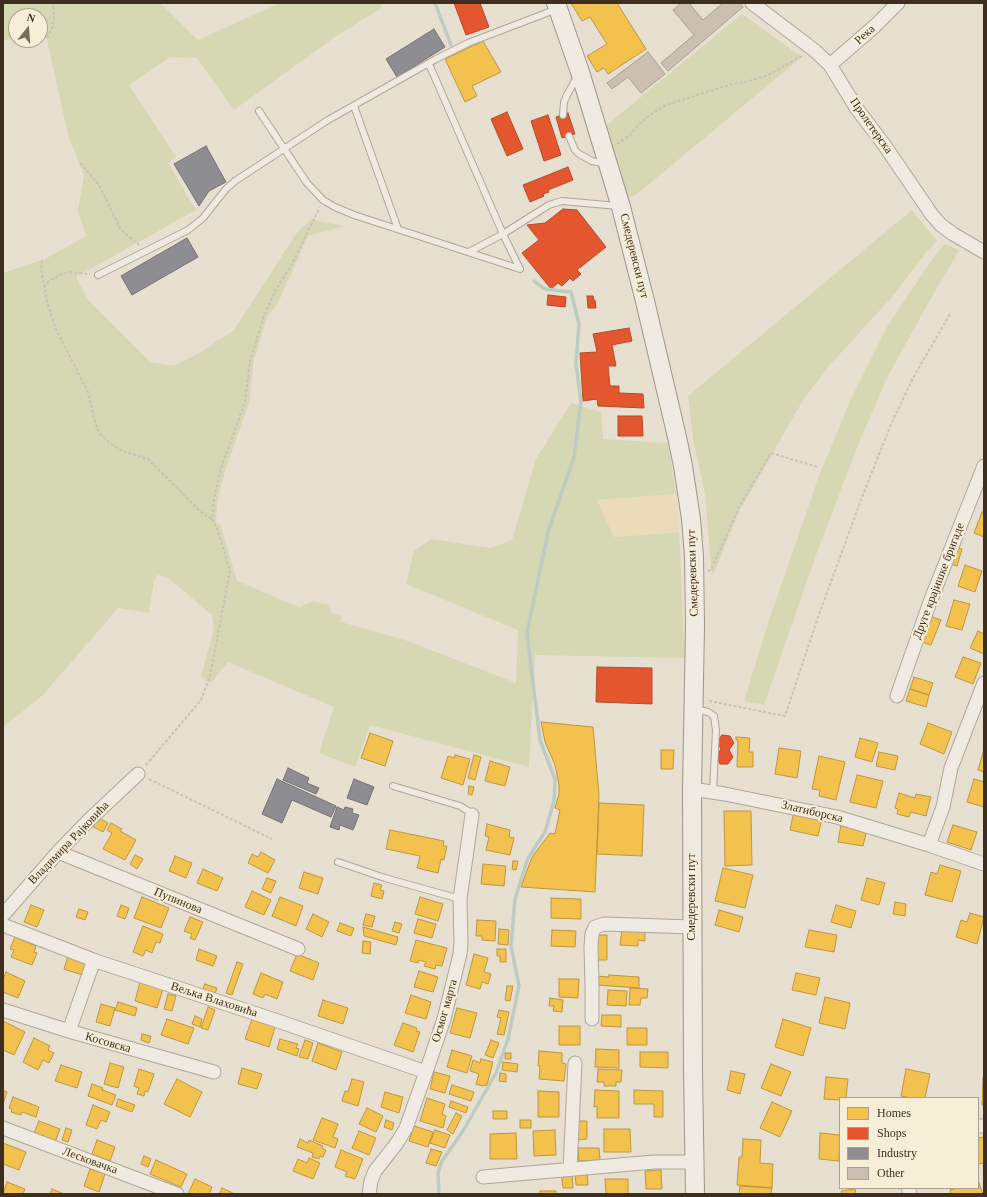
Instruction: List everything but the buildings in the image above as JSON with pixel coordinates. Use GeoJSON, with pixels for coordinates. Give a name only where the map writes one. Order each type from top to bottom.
{"type":"FeatureCollection","features":[{"type":"Feature","properties":{"kind":"main road","name":"Смедеревски пут"},"geometry":{"type":"LineString","coordinates":[[557,6],[580,72],[606,156],[646,301],[683,466],[693,536],[696,626],[692,789],[695,1194]]}},
{"type":"Feature","properties":{"kind":"street","name":"Пролетерска"},"geometry":{"type":"LineString","coordinates":[[752,3],[812,48],[830,65],[858,109],[932,215],[953,234],[984,252]]}},
{"type":"Feature","properties":{"kind":"street","name":"Река"},"geometry":{"type":"LineString","coordinates":[[830,65],[875,26],[898,3]]}},
{"type":"Feature","properties":{"kind":"street","name":"Друге крајишке бригаде"},"geometry":{"type":"LineString","coordinates":[[897,696],[930,602],[984,466]]}},
{"type":"Feature","properties":{"kind":"street"},"geometry":{"type":"LineString","coordinates":[[929,845],[942,807],[952,768],[984,683]]}},
{"type":"Feature","properties":{"kind":"street","name":"Владимира Рајковића"},"geometry":{"type":"LineString","coordinates":[[3,915],[58,852],[89,820],[138,774]]}},
{"type":"Feature","properties":{"kind":"street","name":"Златиборска"},"geometry":{"type":"LineString","coordinates":[[692,789],[837,817],[929,845],[984,864]]}},
{"type":"Feature","properties":{"kind":"street","name":"Осмог марта"},"geometry":{"type":"LineString","coordinates":[[369,1194],[371,1181],[376,1172],[406,1128],[444,1019],[460,954],[460,899],[472,815]]}},
{"type":"Feature","properties":{"kind":"street","name":"Пупинова"},"geometry":{"type":"LineString","coordinates":[[58,852],[298,950]]}},
{"type":"Feature","properties":{"kind":"street"},"geometry":{"type":"LineString","coordinates":[[592,1020],[591,947],[592,934],[595,927],[604,924],[692,927]]}},
{"type":"Feature","properties":{"kind":"street","name":"Вељка Влаховића"},"geometry":{"type":"LineString","coordinates":[[3,925],[94,960],[426,1072]]}},
{"type":"Feature","properties":{"kind":"street"},"geometry":{"type":"LineString","coordinates":[[69,1032],[94,960]]}},
{"type":"Feature","properties":{"kind":"street","name":"Косовска"},"geometry":{"type":"LineString","coordinates":[[3,1010],[69,1032],[214,1072]]}},
{"type":"Feature","properties":{"kind":"street"},"geometry":{"type":"LineString","coordinates":[[570,1169],[575,1063]]}},
{"type":"Feature","properties":{"kind":"street","name":"Лесковачка"},"geometry":{"type":"LineString","coordinates":[[3,1128],[177,1194]]}},
{"type":"Feature","properties":{"kind":"street"},"geometry":{"type":"LineString","coordinates":[[483,1177],[654,1162],[694,1162]]}},
{"type":"Feature","properties":{"kind":"lane"},"geometry":{"type":"LineString","coordinates":[[98,275],[188,230],[203,218],[226,189],[235,181],[328,120],[468,43],[557,6]]}},
{"type":"Feature","properties":{"kind":"lane"},"geometry":{"type":"LineString","coordinates":[[259,111],[307,183],[323,200],[334,207],[354,215],[520,269],[503,234],[429,64]]}},
{"type":"Feature","properties":{"kind":"lane"},"geometry":{"type":"LineString","coordinates":[[563,115],[564,102],[580,72]]}},
{"type":"Feature","properties":{"kind":"lane"},"geometry":{"type":"LineString","coordinates":[[354,106],[398,229]]}},
{"type":"Feature","properties":{"kind":"lane"},"geometry":{"type":"LineString","coordinates":[[569,136],[575,150],[579,154],[592,161],[606,156]]}},
{"type":"Feature","properties":{"kind":"lane"},"geometry":{"type":"LineString","coordinates":[[469,252],[503,234],[549,205],[562,201],[621,207]]}},
{"type":"Feature","properties":{"kind":"lane"},"geometry":{"type":"LineString","coordinates":[[694,703],[714,716],[716,730],[713,792]]}},
{"type":"Feature","properties":{"kind":"lane"},"geometry":{"type":"LineString","coordinates":[[393,786],[460,806],[472,815]]}},
{"type":"Feature","properties":{"kind":"lane"},"geometry":{"type":"LineString","coordinates":[[338,862],[366,872],[460,899]]}},
{"type":"Feature","properties":{"kind":"path"},"geometry":{"type":"LineString","coordinates":[[48,36],[52,28],[54,18],[53,3]]}},
{"type":"Feature","properties":{"kind":"path"},"geometry":{"type":"LineString","coordinates":[[606,156],[619,143],[630,135],[638,125],[666,105],[729,85],[768,75],[797,60],[812,48]]}},
{"type":"Feature","properties":{"kind":"path"},"geometry":{"type":"LineString","coordinates":[[80,163],[99,185],[121,230],[146,251]]}},
{"type":"Feature","properties":{"kind":"path"},"geometry":{"type":"LineString","coordinates":[[212,519],[214,498],[222,466],[244,402],[250,361],[264,316],[275,291],[291,266],[323,200]]}},
{"type":"Feature","properties":{"kind":"path"},"geometry":{"type":"LineString","coordinates":[[42,260],[41,268],[44,287],[55,327],[88,392],[95,422],[100,434],[122,451],[148,459],[202,513],[212,519],[217,528],[230,571],[210,676],[201,700],[138,774],[272,839]]}},
{"type":"Feature","properties":{"kind":"path"},"geometry":{"type":"LineString","coordinates":[[44,287],[49,281],[70,272],[98,275]]}},
{"type":"Feature","properties":{"kind":"path"},"geometry":{"type":"LineString","coordinates":[[694,703],[786,716],[818,616],[862,497],[913,378],[950,314]]}},
{"type":"Feature","properties":{"kind":"path"},"geometry":{"type":"LineString","coordinates":[[694,576],[711,570],[740,505],[771,453],[818,467]]}},
{"type":"Feature","properties":{"kind":"green space"},"geometry":{"type":"Polygon","coordinates":[[[3,3],[160,3],[198,40],[280,3],[380,3],[381,8],[335,37],[234,110],[197,58],[170,57],[129,85],[176,157],[168,163],[196,210],[76,277],[88,300],[150,362],[174,366],[199,353],[234,330],[298,231],[311,220],[345,226],[308,236],[278,303],[267,317],[254,360],[249,403],[226,468],[217,501],[216,522],[220,524],[237,581],[299,607],[314,601],[328,605],[332,613],[342,616],[341,622],[408,641],[516,683],[518,630],[406,584],[414,551],[431,539],[491,548],[512,540],[536,459],[571,403],[601,412],[603,439],[668,443],[676,494],[597,500],[614,537],[679,532],[685,658],[535,655],[529,767],[370,725],[355,767],[319,753],[334,707],[228,662],[212,682],[205,681],[201,676],[214,629],[212,615],[167,577],[157,575],[154,580],[149,613],[118,608],[43,695],[3,727],[3,273],[45,259],[86,236],[78,211],[84,175],[68,135],[48,45],[48,8],[8,8],[8,40],[3,40],[3,3]]]}},
{"type":"Feature","properties":{"kind":"green space"},"geometry":{"type":"Polygon","coordinates":[[[742,14],[802,57],[637,194],[625,199],[603,128],[742,14]]]}},
{"type":"Feature","properties":{"kind":"green space"},"geometry":{"type":"Polygon","coordinates":[[[912,210],[937,241],[891,298],[828,367],[802,402],[740,510],[712,577],[705,495],[693,438],[688,396],[912,210]]]}},
{"type":"Feature","properties":{"kind":"green space"},"geometry":{"type":"Polygon","coordinates":[[[945,244],[959,250],[889,374],[860,440],[816,555],[764,705],[744,701],[770,617],[819,476],[850,401],[888,325],[933,258],[945,244]]]}},
{"type":"Feature","properties":{"kind":"sand"},"geometry":{"type":"Polygon","coordinates":[[[676,494],[679,532],[614,537],[597,500],[676,494]]]}},
{"type":"Feature","properties":{"kind":"waterway"},"geometry":{"type":"LineString","coordinates":[[435,3],[451,45]]}},
{"type":"Feature","properties":{"kind":"waterway"},"geometry":{"type":"LineString","coordinates":[[439,1194],[438,1173],[442,1161],[463,1131],[496,1073],[508,1039],[519,986],[511,946],[515,899],[528,858],[545,832],[554,801],[555,779],[540,740],[527,633],[548,532],[574,457],[581,402],[576,364],[579,324],[571,292],[545,289],[534,281]]}}]}
